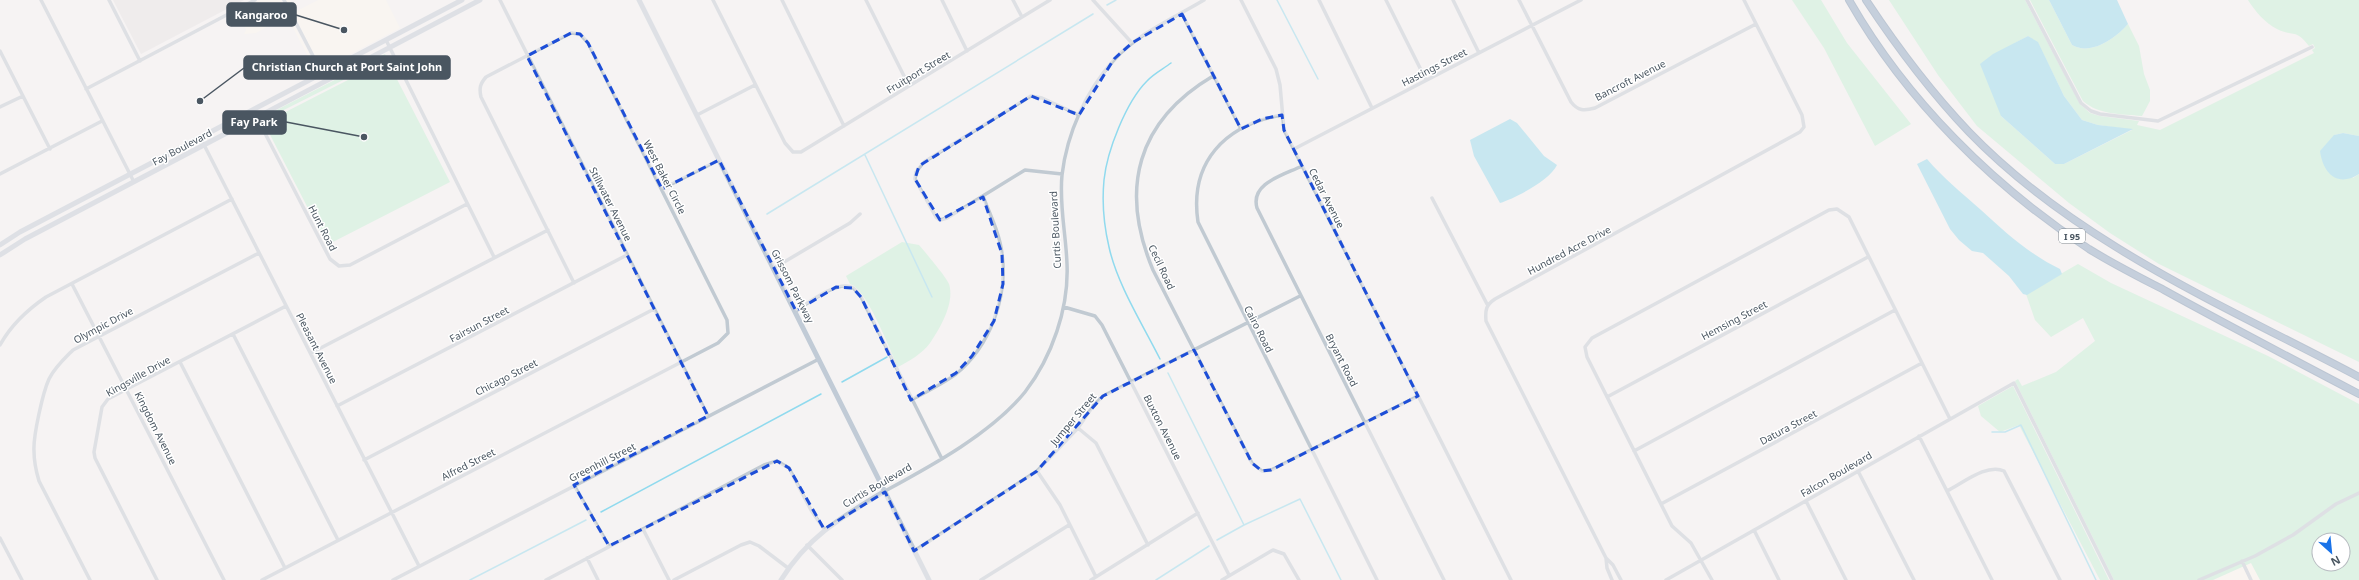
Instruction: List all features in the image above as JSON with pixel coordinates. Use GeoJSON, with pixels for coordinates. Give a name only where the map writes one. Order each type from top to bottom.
{"type":"FeatureCollection","features":[{"type":"Feature","properties":{"kind":"highway","name":"I 95"},"geometry":{"type":"LineString","coordinates":[[1849,0],[1892,66],[1942,126],[1992,175],[2043,216],[2090,249],[2359,394]]}},
{"type":"Feature","properties":{"kind":"highway","name":"I 95"},"geometry":{"type":"LineString","coordinates":[[1866,0],[1897,46],[1932,90],[1970,133],[2022,179],[2082,226],[2142,262],[2359,377]]}},
{"type":"Feature","properties":{"kind":"main road","name":"Fay Boulevard"},"geometry":{"type":"LineString","coordinates":[[0,245],[39,222],[462,0]]}},
{"type":"Feature","properties":{"kind":"main road","name":"Fay Boulevard"},"geometry":{"type":"LineString","coordinates":[[0,255],[43,230],[480,0]]}},
{"type":"Feature","properties":{"kind":"main road","name":"Grissom Parkway"},"geometry":{"type":"LineString","coordinates":[[640,0],[929,580]]}},
{"type":"Feature","properties":{"kind":"main road","name":"Curtis Boulevard"},"geometry":{"type":"LineString","coordinates":[[781,580],[788,568],[807,545],[824,529],[850,511],[885,491]]}},
{"type":"Feature","properties":{"kind":"street"},"geometry":{"type":"LineString","coordinates":[[42,0],[134,182]]}},
{"type":"Feature","properties":{"kind":"street"},"geometry":{"type":"LineString","coordinates":[[109,0],[140,61]]}},
{"type":"Feature","properties":{"kind":"street"},"geometry":{"type":"LineString","coordinates":[[86,89],[255,0]]}},
{"type":"Feature","properties":{"kind":"street"},"geometry":{"type":"LineString","coordinates":[[284,0],[326,81]]}},
{"type":"Feature","properties":{"kind":"street","name":"Stillwater Avenue"},"geometry":{"type":"LineString","coordinates":[[500,0],[708,416]]}},
{"type":"Feature","properties":{"kind":"street"},"geometry":{"type":"LineString","coordinates":[[697,115],[755,85],[713,0]]}},
{"type":"Feature","properties":{"kind":"street"},"geometry":{"type":"LineString","coordinates":[[782,0],[844,126]]}},
{"type":"Feature","properties":{"kind":"street"},"geometry":{"type":"LineString","coordinates":[[866,0],[909,86]]}},
{"type":"Feature","properties":{"kind":"street"},"geometry":{"type":"LineString","coordinates":[[942,0],[967,51]]}},
{"type":"Feature","properties":{"kind":"street"},"geometry":{"type":"LineString","coordinates":[[1013,0],[1022,17]]}},
{"type":"Feature","properties":{"kind":"street","name":"Fruitport Street"},"geometry":{"type":"LineString","coordinates":[[755,85],[785,143],[793,152],[802,152],[1050,0]]}},
{"type":"Feature","properties":{"kind":"street"},"geometry":{"type":"LineString","coordinates":[[1093,0],[1132,43]]}},
{"type":"Feature","properties":{"kind":"street","name":"Curtis Boulevard"},"geometry":{"type":"LineString","coordinates":[[885,491],[941,458],[978,434],[1003,415],[1025,392],[1040,370],[1052,344],[1064,307],[1067,264],[1061,208],[1062,174],[1079,115],[1102,75],[1114,59],[1132,43],[1204,0]]}},
{"type":"Feature","properties":{"kind":"street","name":"Cedar Avenue"},"geometry":{"type":"LineString","coordinates":[[1241,0],[1276,69],[1280,85],[1284,130],[1511,580]]}},
{"type":"Feature","properties":{"kind":"street"},"geometry":{"type":"LineString","coordinates":[[1319,0],[1372,108]]}},
{"type":"Feature","properties":{"kind":"street"},"geometry":{"type":"LineString","coordinates":[[1386,0],[1426,80]]}},
{"type":"Feature","properties":{"kind":"street"},"geometry":{"type":"LineString","coordinates":[[1453,0],[1479,53]]}},
{"type":"Feature","properties":{"kind":"street","name":"Bancroft Avenue"},"geometry":{"type":"LineString","coordinates":[[1519,0],[1571,102],[1580,110],[1594,108],[1756,24]]}},
{"type":"Feature","properties":{"kind":"street","name":"Hastings Street"},"geometry":{"type":"LineString","coordinates":[[1294,149],[1581,0]]}},
{"type":"Feature","properties":{"kind":"street"},"geometry":{"type":"LineString","coordinates":[[1744,0],[1756,24]]}},
{"type":"Feature","properties":{"kind":"street"},"geometry":{"type":"LineString","coordinates":[[2027,0],[2081,103],[2091,111],[2158,121],[2168,118],[2312,47]]}},
{"type":"Feature","properties":{"kind":"street"},"geometry":{"type":"LineString","coordinates":[[1182,14],[1241,129]]}},
{"type":"Feature","properties":{"kind":"street","name":"Hundred Acre Drive"},"geometry":{"type":"LineString","coordinates":[[1487,304],[1800,132],[1804,122],[1802,115],[1756,24]]}},
{"type":"Feature","properties":{"kind":"street","name":"West Baker Circle"},"geometry":{"type":"LineString","coordinates":[[548,230],[481,97],[480,90],[481,82],[486,77],[571,33],[584,37],[662,189],[729,327],[725,339],[682,363]]}},
{"type":"Feature","properties":{"kind":"street"},"geometry":{"type":"LineString","coordinates":[[386,40],[494,257]]}},
{"type":"Feature","properties":{"kind":"street"},"geometry":{"type":"LineString","coordinates":[[0,51],[50,149]]}},
{"type":"Feature","properties":{"kind":"street","name":"Cecil Road"},"geometry":{"type":"LineString","coordinates":[[1213,76],[1193,88],[1173,106],[1158,125],[1140,166],[1136,189],[1136,214],[1142,244],[1252,463],[1262,471],[1271,470],[1311,449]]}},
{"type":"Feature","properties":{"kind":"street"},"geometry":{"type":"LineString","coordinates":[[0,107],[23,96]]}},
{"type":"Feature","properties":{"kind":"street"},"geometry":{"type":"LineString","coordinates":[[1062,174],[1025,170],[947,218],[940,220],[936,217],[915,179],[919,166],[924,162],[1031,96],[1042,98],[1079,115]]}},
{"type":"Feature","properties":{"kind":"street","name":"Hunt Road"},"geometry":{"type":"LineString","coordinates":[[253,110],[330,259],[339,266],[350,265],[467,204]]}},
{"type":"Feature","properties":{"kind":"street","name":"Cairo Road"},"geometry":{"type":"LineString","coordinates":[[1282,115],[1262,119],[1241,129],[1224,140],[1212,152],[1199,177],[1196,205],[1198,222],[1204,237],[1377,580]]}},
{"type":"Feature","properties":{"kind":"street"},"geometry":{"type":"LineString","coordinates":[[0,174],[102,121]]}},
{"type":"Feature","properties":{"kind":"street","name":"Pleasant Avenue"},"geometry":{"type":"LineString","coordinates":[[200,137],[419,566]]}},
{"type":"Feature","properties":{"kind":"street"},"geometry":{"type":"LineString","coordinates":[[662,189],[719,160]]}},
{"type":"Feature","properties":{"kind":"street","name":"Bryant Road"},"geometry":{"type":"LineString","coordinates":[[1302,166],[1266,183],[1259,189],[1255,201],[1300,296],[1444,580]]}},
{"type":"Feature","properties":{"kind":"street"},"geometry":{"type":"LineString","coordinates":[[911,400],[956,373],[972,356],[984,340],[999,307],[1003,284],[1002,254],[983,196]]}},
{"type":"Feature","properties":{"kind":"street"},"geometry":{"type":"LineString","coordinates":[[1432,198],[1487,304],[1485,312],[1486,321],[1606,558],[1613,565],[1621,580]]}},
{"type":"Feature","properties":{"kind":"street"},"geometry":{"type":"LineString","coordinates":[[0,345],[14,325],[30,308],[72,284],[232,200]]}},
{"type":"Feature","properties":{"kind":"street"},"geometry":{"type":"LineString","coordinates":[[1712,580],[1691,543],[1672,526],[1607,398],[1587,357],[1585,347],[1592,338],[1829,210],[1837,208],[1849,217],[1950,419]]}},
{"type":"Feature","properties":{"kind":"street"},"geometry":{"type":"LineString","coordinates":[[774,268],[850,223],[860,214]]}},
{"type":"Feature","properties":{"kind":"street"},"geometry":{"type":"LineString","coordinates":[[39,222],[43,230]]}},
{"type":"Feature","properties":{"kind":"street"},"geometry":{"type":"LineString","coordinates":[[311,353],[548,230],[574,283]]}},
{"type":"Feature","properties":{"kind":"street","name":"Olympic Drive"},"geometry":{"type":"LineString","coordinates":[[90,580],[39,481],[34,449],[39,416],[49,380],[58,365],[73,350],[259,253]]}},
{"type":"Feature","properties":{"kind":"street","name":"Fairsun Street"},"geometry":{"type":"LineString","coordinates":[[337,406],[627,255]]}},
{"type":"Feature","properties":{"kind":"street","name":"Hemsing Street"},"geometry":{"type":"LineString","coordinates":[[1607,398],[1868,257]]}},
{"type":"Feature","properties":{"kind":"street","name":"Kingdom Avenue"},"geometry":{"type":"LineString","coordinates":[[72,284],[224,580]]}},
{"type":"Feature","properties":{"kind":"street"},"geometry":{"type":"LineString","coordinates":[[796,311],[836,287],[844,285],[853,288],[861,297],[941,458]]}},
{"type":"Feature","properties":{"kind":"street","name":"Jumper Street"},"geometry":{"type":"LineString","coordinates":[[914,551],[1037,471],[1078,428],[1093,406],[1103,396],[1300,296]]}},
{"type":"Feature","properties":{"kind":"street","name":"Kingsville Drive"},"geometry":{"type":"LineString","coordinates":[[157,580],[95,458],[94,452],[102,407],[108,399],[286,306]]}},
{"type":"Feature","properties":{"kind":"street","name":"Buxton Avenue"},"geometry":{"type":"LineString","coordinates":[[1064,307],[1095,316],[1102,325],[1229,575]]}},
{"type":"Feature","properties":{"kind":"street","name":"Chicago Street"},"geometry":{"type":"LineString","coordinates":[[364,460],[654,309]]}},
{"type":"Feature","properties":{"kind":"street"},"geometry":{"type":"LineString","coordinates":[[1634,451],[1895,310]]}},
{"type":"Feature","properties":{"kind":"street"},"geometry":{"type":"LineString","coordinates":[[233,334],[338,540]]}},
{"type":"Feature","properties":{"kind":"street","name":"Greenhill Street"},"geometry":{"type":"LineString","coordinates":[[393,580],[819,358]]}},
{"type":"Feature","properties":{"kind":"street"},"geometry":{"type":"LineString","coordinates":[[180,362],[284,568]]}},
{"type":"Feature","properties":{"kind":"street","name":"Alfred Street"},"geometry":{"type":"LineString","coordinates":[[262,580],[682,363]]}},
{"type":"Feature","properties":{"kind":"street","name":"Datura Street"},"geometry":{"type":"LineString","coordinates":[[1661,504],[1922,363]]}},
{"type":"Feature","properties":{"kind":"street","name":"Falcon Boulevard"},"geometry":{"type":"LineString","coordinates":[[1666,580],[2014,383],[2112,580]]}},
{"type":"Feature","properties":{"kind":"street"},"geometry":{"type":"LineString","coordinates":[[1311,449],[1418,396]]}},
{"type":"Feature","properties":{"kind":"street"},"geometry":{"type":"LineString","coordinates":[[1078,428],[1096,443],[1148,545]]}},
{"type":"Feature","properties":{"kind":"street"},"geometry":{"type":"LineString","coordinates":[[1919,436],[1992,580]]}},
{"type":"Feature","properties":{"kind":"street"},"geometry":{"type":"LineString","coordinates":[[546,580],[764,465],[777,461],[782,462],[789,468],[811,510],[824,529]]}},
{"type":"Feature","properties":{"kind":"street"},"geometry":{"type":"LineString","coordinates":[[1947,490],[1989,469],[1997,468],[2004,471],[2060,580]]}},
{"type":"Feature","properties":{"kind":"street"},"geometry":{"type":"LineString","coordinates":[[1037,471],[1050,488],[1096,577]]}},
{"type":"Feature","properties":{"kind":"street"},"geometry":{"type":"LineString","coordinates":[[1858,471],[1914,580]]}},
{"type":"Feature","properties":{"kind":"street"},"geometry":{"type":"LineString","coordinates":[[574,485],[610,546]]}},
{"type":"Feature","properties":{"kind":"street"},"geometry":{"type":"LineString","coordinates":[[2199,580],[2242,561],[2293,535],[2336,504],[2359,493]]}},
{"type":"Feature","properties":{"kind":"street"},"geometry":{"type":"LineString","coordinates":[[1806,501],[1846,580]]}},
{"type":"Feature","properties":{"kind":"street"},"geometry":{"type":"LineString","coordinates":[[1091,580],[1198,514]]}},
{"type":"Feature","properties":{"kind":"street"},"geometry":{"type":"LineString","coordinates":[[980,580],[1069,525]]}},
{"type":"Feature","properties":{"kind":"street"},"geometry":{"type":"LineString","coordinates":[[643,529],[669,580]]}},
{"type":"Feature","properties":{"kind":"street"},"geometry":{"type":"LineString","coordinates":[[1754,530],[1779,580]]}},
{"type":"Feature","properties":{"kind":"street"},"geometry":{"type":"LineString","coordinates":[[0,538],[22,580]]}},
{"type":"Feature","properties":{"kind":"street"},"geometry":{"type":"LineString","coordinates":[[674,580],[750,542],[758,546],[788,568]]}},
{"type":"Feature","properties":{"kind":"street"},"geometry":{"type":"LineString","coordinates":[[807,545],[842,580]]}},
{"type":"Feature","properties":{"kind":"street"},"geometry":{"type":"LineString","coordinates":[[1222,580],[1267,552],[1279,551],[1290,561],[1299,580]]}},
{"type":"Feature","properties":{"kind":"street"},"geometry":{"type":"LineString","coordinates":[[587,558],[598,580]]}},
{"type":"Feature","properties":{"kind":"street"},"geometry":{"type":"LineString","coordinates":[[1606,558],[1607,568],[1612,580]]}},
{"type":"Feature","properties":{"kind":"street"},"geometry":{"type":"LineString","coordinates":[[2242,561],[2251,580]]}},
{"type":"Feature","properties":{"kind":"highlighted area"},"geometry":{"type":"Polygon","coordinates":[[[1182,14],[1241,129],[1262,119],[1282,115],[1284,130],[1418,396],[1271,470],[1262,471],[1252,463],[1194,350],[1103,396],[1037,471],[914,551],[885,492],[824,529],[789,468],[777,461],[609,546],[574,485],[708,416],[527,56],[571,33],[580,34],[588,43],[662,189],[719,160],[796,311],[836,287],[853,288],[861,297],[911,400],[956,373],[972,356],[994,321],[1003,284],[1002,254],[983,197],[940,220],[915,179],[919,166],[1031,96],[1079,115],[1114,59],[1132,43],[1182,14]]]}},
{"type":"Feature","properties":{"kind":"shaded area"},"geometry":{"type":"Polygon","coordinates":[[[113,0],[244,0],[141,54],[113,0]]]}},
{"type":"Feature","properties":{"kind":"shaded area"},"geometry":{"type":"Polygon","coordinates":[[[260,0],[281,0],[318,71],[316,72],[287,16],[256,33],[244,34],[246,30],[242,19],[234,19],[232,15],[260,0]]]}},
{"type":"Feature","properties":{"kind":"shaded area"},"geometry":{"type":"Polygon","coordinates":[[[286,0],[290,0],[297,11],[318,0],[386,0],[400,28],[322,69],[286,0]]]}},
{"type":"Feature","properties":{"kind":"shaded area"},"geometry":{"type":"Polygon","coordinates":[[[2251,563],[2260,580],[2213,580],[2251,563]]]}},
{"type":"Feature","properties":{"kind":"green space"},"geometry":{"type":"Polygon","coordinates":[[[1792,0],[1821,0],[1847,43],[1911,124],[1875,146],[1824,48],[1792,0]]]}},
{"type":"Feature","properties":{"kind":"green space"},"geometry":{"type":"Polygon","coordinates":[[[1889,0],[2025,0],[2080,104],[2090,113],[2100,116],[2139,121],[2137,125],[2160,130],[2314,53],[2312,50],[2315,48],[2313,44],[2309,46],[2301,37],[2282,31],[2268,23],[2248,0],[2359,0],[2359,136],[2343,133],[2334,135],[2353,178],[2359,174],[2359,362],[2159,264],[2110,233],[2069,203],[1977,126],[1938,75],[1889,0]],[[2028,36],[2015,43],[2001,116],[2055,164],[2064,164],[2132,130],[2098,125],[2082,120],[2064,96],[2038,43],[2028,36]]]}},
{"type":"Feature","properties":{"kind":"green space"},"geometry":{"type":"Polygon","coordinates":[[[2030,0],[2049,0],[2072,45],[2079,48],[2095,47],[2103,44],[2117,35],[2128,24],[2139,46],[2144,74],[2150,90],[2150,101],[2142,116],[2103,111],[2089,106],[2083,101],[2030,0]]]}},
{"type":"Feature","properties":{"kind":"green space"},"geometry":{"type":"Polygon","coordinates":[[[385,54],[387,58],[264,120],[263,117],[385,54]]]}},
{"type":"Feature","properties":{"kind":"green space"},"geometry":{"type":"Polygon","coordinates":[[[387,60],[450,182],[327,245],[264,123],[387,60]]]}},
{"type":"Feature","properties":{"kind":"green space"},"geometry":{"type":"Polygon","coordinates":[[[902,242],[919,245],[936,265],[949,284],[950,299],[946,315],[927,347],[911,360],[898,367],[871,308],[857,288],[850,284],[846,276],[902,242]]]}},
{"type":"Feature","properties":{"kind":"green space"},"geometry":{"type":"Polygon","coordinates":[[[2078,264],[2111,283],[2268,356],[2359,404],[2359,580],[2260,580],[2251,563],[2213,580],[2114,580],[2015,381],[2018,379],[2022,386],[2056,372],[2095,341],[2083,318],[2051,337],[2035,320],[2026,294],[2078,264]]]}},
{"type":"Feature","properties":{"kind":"green space"},"geometry":{"type":"Polygon","coordinates":[[[2013,386],[2109,580],[2100,580],[2019,425],[2000,432],[1981,416],[1978,406],[2013,386]]]}},
{"type":"Feature","properties":{"kind":"water"},"geometry":{"type":"Polygon","coordinates":[[[2049,0],[2117,0],[2128,24],[2117,35],[2103,44],[2095,47],[2079,48],[2072,45],[2049,0]]]}},
{"type":"Feature","properties":{"kind":"water"},"geometry":{"type":"Polygon","coordinates":[[[2028,36],[2038,42],[2064,96],[2082,120],[2098,125],[2133,129],[2064,164],[2055,164],[2001,116],[1980,64],[1993,54],[2028,36]]]}},
{"type":"Feature","properties":{"kind":"water"},"geometry":{"type":"Polygon","coordinates":[[[1510,119],[1517,123],[1544,156],[1557,165],[1547,177],[1532,188],[1500,203],[1474,156],[1470,140],[1510,119]]]}},
{"type":"Feature","properties":{"kind":"water"},"geometry":{"type":"Polygon","coordinates":[[[2343,133],[2359,136],[2359,174],[2351,178],[2338,179],[2332,176],[2324,166],[2320,151],[2334,135],[2343,133]]]}},
{"type":"Feature","properties":{"kind":"water"},"geometry":{"type":"Polygon","coordinates":[[[1927,159],[1946,179],[2008,234],[2038,257],[2060,269],[2062,274],[2027,295],[2023,294],[2009,276],[1983,253],[1972,251],[1959,240],[1950,229],[1917,164],[1927,159]]]}},
{"type":"Feature","properties":{"kind":"waterway"},"geometry":{"type":"LineString","coordinates":[[1107,5],[1116,0]]}},
{"type":"Feature","properties":{"kind":"waterway"},"geometry":{"type":"LineString","coordinates":[[1277,0],[1318,79]]}},
{"type":"Feature","properties":{"kind":"waterway"},"geometry":{"type":"LineString","coordinates":[[767,214],[1093,14]]}},
{"type":"Feature","properties":{"kind":"waterway"},"geometry":{"type":"LineString","coordinates":[[1160,359],[1124,290],[1113,261],[1107,239],[1103,205],[1103,188],[1106,168],[1113,141],[1132,101],[1147,81],[1171,63]]}},
{"type":"Feature","properties":{"kind":"waterway"},"geometry":{"type":"LineString","coordinates":[[865,155],[932,297]]}},
{"type":"Feature","properties":{"kind":"waterway"},"geometry":{"type":"LineString","coordinates":[[842,382],[887,357]]}},
{"type":"Feature","properties":{"kind":"waterway"},"geometry":{"type":"LineString","coordinates":[[1168,373],[1244,525],[1300,499],[1341,580]]}},
{"type":"Feature","properties":{"kind":"waterway"},"geometry":{"type":"LineString","coordinates":[[601,512],[821,394]]}},
{"type":"Feature","properties":{"kind":"waterway"},"geometry":{"type":"LineString","coordinates":[[1992,432],[2005,432],[2021,425],[2096,580]]}},
{"type":"Feature","properties":{"kind":"waterway"},"geometry":{"type":"LineString","coordinates":[[470,580],[586,520]]}},
{"type":"Feature","properties":{"kind":"waterway"},"geometry":{"type":"LineString","coordinates":[[1217,540],[1244,525]]}},
{"type":"Feature","properties":{"kind":"waterway"},"geometry":{"type":"LineString","coordinates":[[1156,580],[1209,546]]}},
{"type":"Feature","properties":{"kind":"place","name":"Kangaroo"},"geometry":{"type":"Point","coordinates":[344,30]}},
{"type":"Feature","properties":{"kind":"place","name":"Christian Church at Port Saint John"},"geometry":{"type":"Point","coordinates":[200,101]}},
{"type":"Feature","properties":{"kind":"place","name":"Fay Park"},"geometry":{"type":"Point","coordinates":[364,137]}}]}
